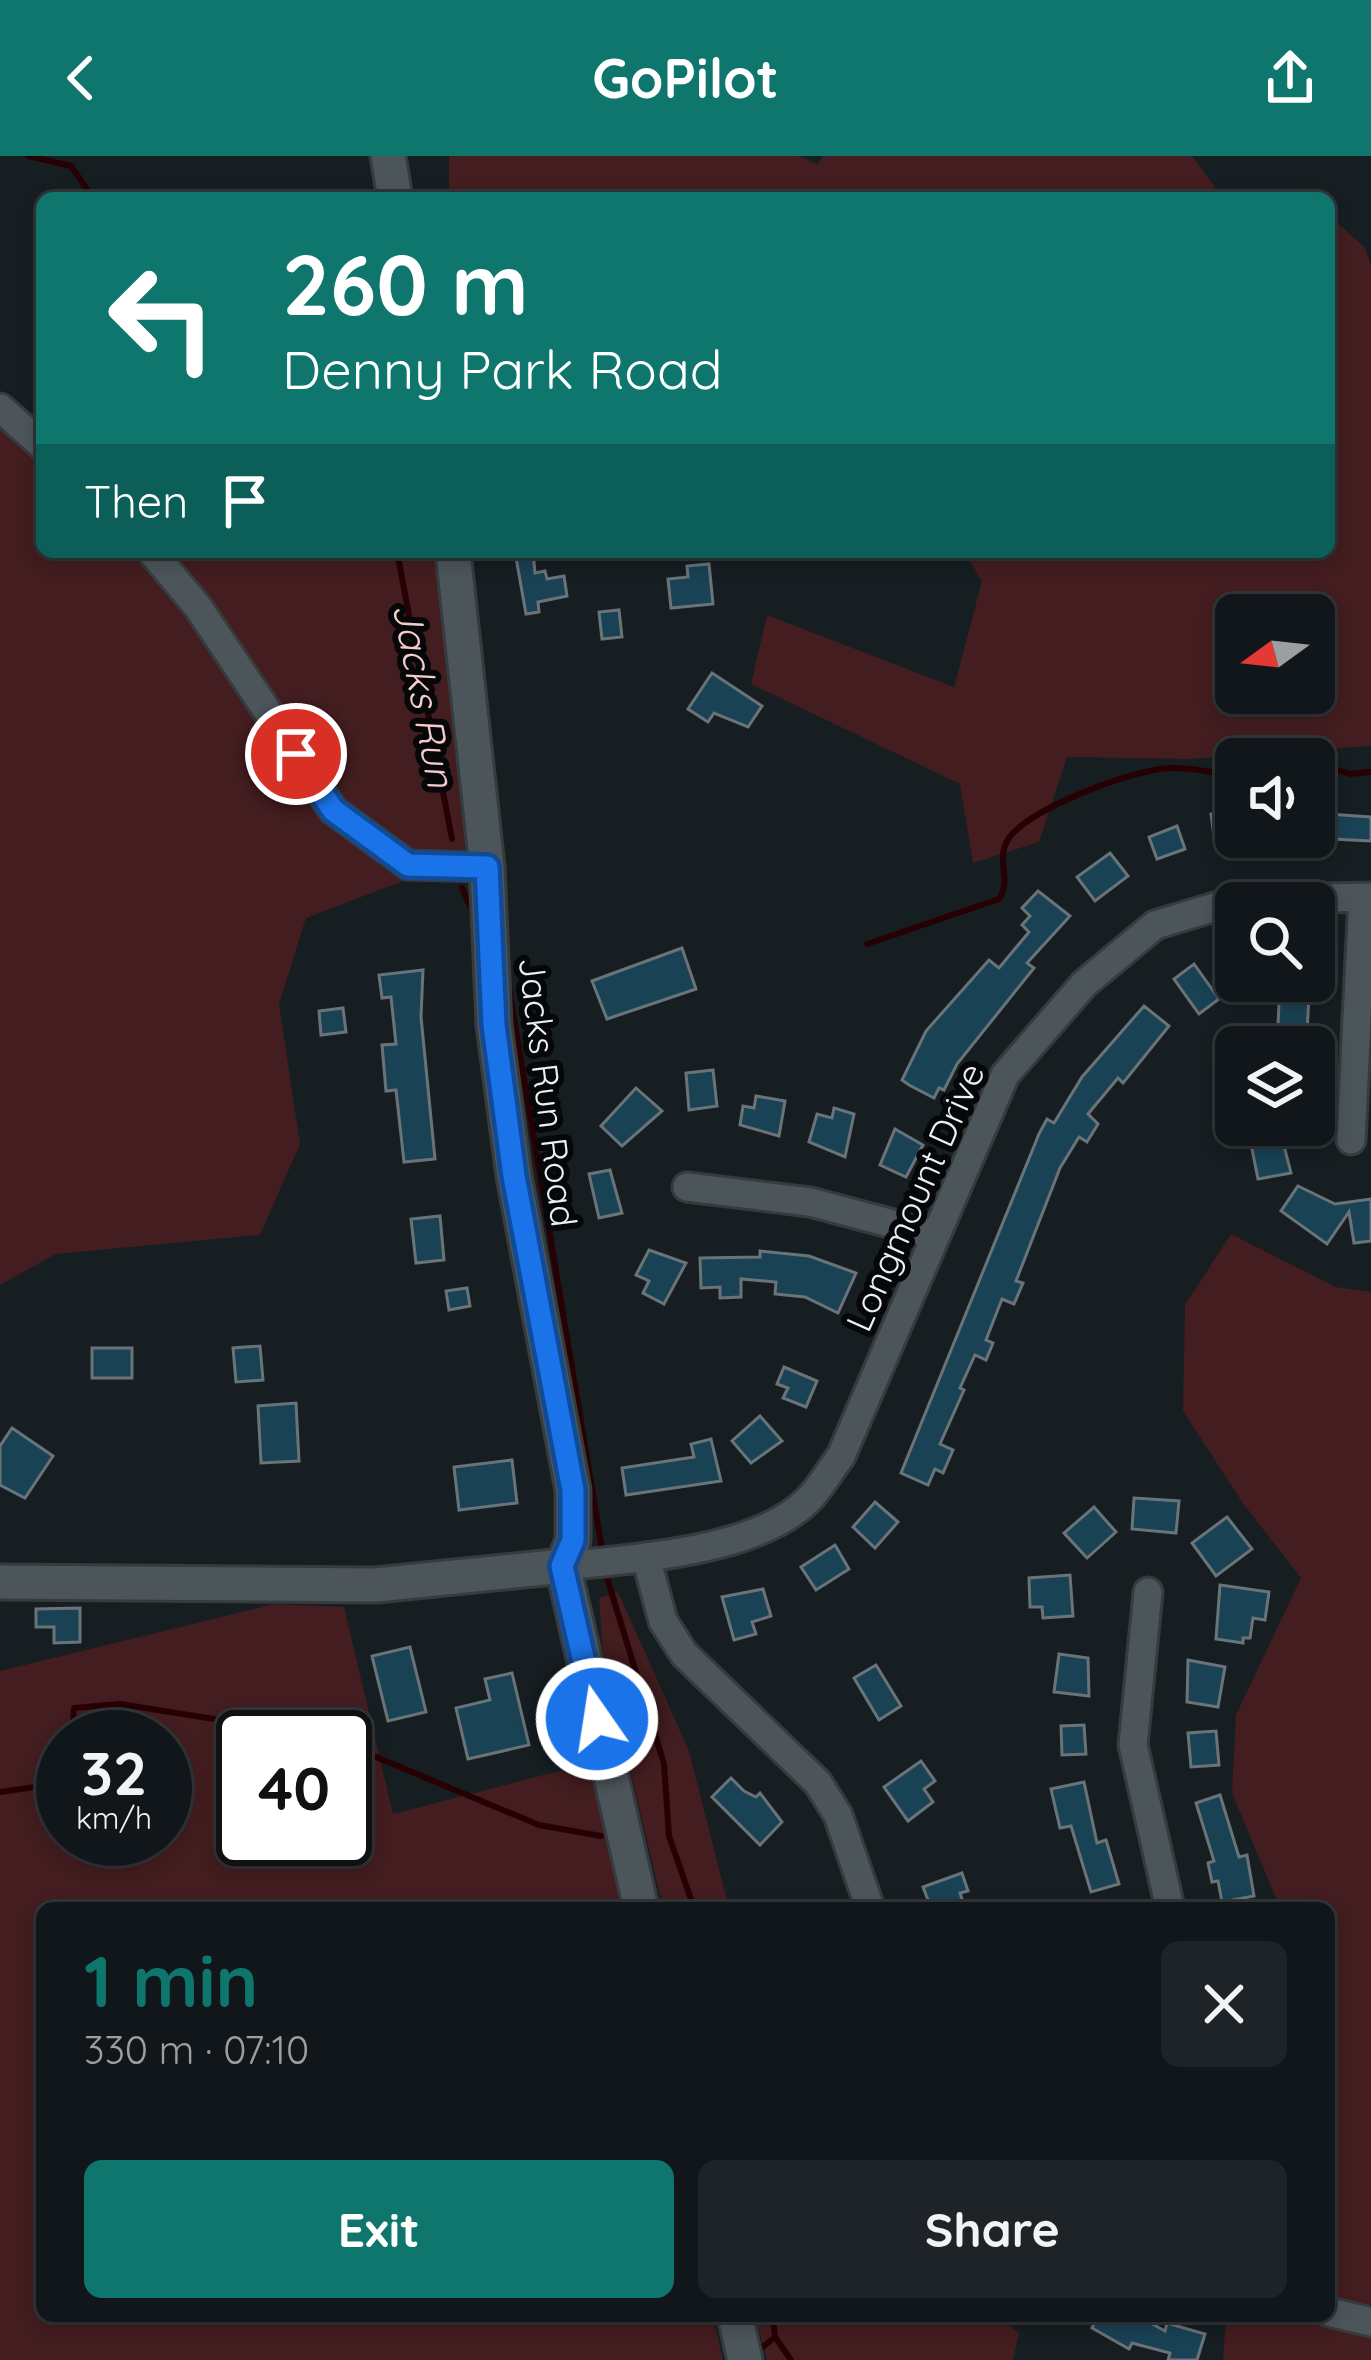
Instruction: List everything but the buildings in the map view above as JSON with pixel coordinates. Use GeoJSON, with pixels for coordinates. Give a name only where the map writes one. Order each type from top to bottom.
{"type":"FeatureCollection","features":[{"type":"Feature","properties":{"kind":"street"},"geometry":{"type":"LineString","coordinates":[[388,156],[394,192]]}},
{"type":"Feature","properties":{"kind":"street"},"geometry":{"type":"LineString","coordinates":[[0,408],[36,440]]}},
{"type":"Feature","properties":{"kind":"street"},"geometry":{"type":"LineString","coordinates":[[157,558],[198,607],[333,810],[408,865],[487,867]]}},
{"type":"Feature","properties":{"kind":"street","name":"Jacks Run Road"},"geometry":{"type":"LineString","coordinates":[[454,558],[487,867],[494,1025],[514,1176],[573,1490],[573,1540],[590,1563],[640,1902]]}},
{"type":"Feature","properties":{"kind":"street"},"geometry":{"type":"LineString","coordinates":[[1351,1140],[1367,897]]}},
{"type":"Feature","properties":{"kind":"street","name":"Longmount Drive"},"geometry":{"type":"LineString","coordinates":[[590,1563],[646,1557],[758,1530],[806,1503],[841,1456],[1005,1075],[1084,983],[1155,925],[1238,900],[1367,897]]}},
{"type":"Feature","properties":{"kind":"street"},"geometry":{"type":"LineString","coordinates":[[687,1187],[810,1202],[935,1234]]}},
{"type":"Feature","properties":{"kind":"street"},"geometry":{"type":"LineString","coordinates":[[646,1557],[662,1621],[684,1654],[818,1784],[838,1815],[868,1902]]}},
{"type":"Feature","properties":{"kind":"street"},"geometry":{"type":"LineString","coordinates":[[0,1582],[376,1586],[590,1563]]}},
{"type":"Feature","properties":{"kind":"street"},"geometry":{"type":"LineString","coordinates":[[1148,1592],[1133,1745],[1169,1902]]}},
{"type":"Feature","properties":{"kind":"street"},"geometry":{"type":"LineString","coordinates":[[1335,2313],[1371,2322]]}},
{"type":"Feature","properties":{"kind":"street"},"geometry":{"type":"LineString","coordinates":[[736,2322],[745,2360]]}},
{"type":"Feature","properties":{"kind":"shaded area"},"geometry":{"type":"Polygon","coordinates":[[[449,156],[799,156],[817,164],[823,156],[1192,156],[1219,192],[449,192],[449,156]]]}},
{"type":"Feature","properties":{"kind":"shaded area"},"geometry":{"type":"Polygon","coordinates":[[[1335,220],[1365,248],[1371,265],[1371,746],[1335,749],[1335,738],[1215,738],[1215,757],[1067,757],[1039,842],[973,863],[960,784],[751,684],[767,615],[954,687],[982,581],[968,558],[1335,558],[1335,220]]]}},
{"type":"Feature","properties":{"kind":"shaded area"},"geometry":{"type":"Polygon","coordinates":[[[0,421],[36,454],[36,558],[454,558],[487,867],[411,878],[306,918],[279,1004],[300,1144],[260,1235],[56,1254],[0,1285],[0,421]]]}},
{"type":"Feature","properties":{"kind":"shaded area"},"geometry":{"type":"Polygon","coordinates":[[[1231,1234],[1336,1287],[1371,1292],[1371,2360],[1223,2360],[1226,2322],[1335,2322],[1335,1902],[1277,1902],[1232,1793],[1236,1715],[1301,1578],[1242,1502],[1183,1411],[1185,1305],[1231,1234]]]}},
{"type":"Feature","properties":{"kind":"shaded area"},"geometry":{"type":"Polygon","coordinates":[[[618,1592],[689,1751],[727,1902],[662,1902],[603,1656],[599,1598],[618,1592]]]}},
{"type":"Feature","properties":{"kind":"shaded area"},"geometry":{"type":"Polygon","coordinates":[[[274,1604],[344,1607],[368,1710],[216,1710],[216,1866],[372,1866],[372,1725],[393,1814],[590,1763],[622,1902],[36,1902],[36,2322],[714,2322],[723,2360],[0,2360],[0,1671],[274,1604]]]}},
{"type":"Feature","properties":{"kind":"shaded area"},"geometry":{"type":"Polygon","coordinates":[[[757,2322],[1005,2322],[1019,2333],[1013,2360],[767,2360],[757,2322]]]}},
{"type":"Feature","properties":{"kind":"waterway","name":"Jacks Run"},"geometry":{"type":"LineString","coordinates":[[28,156],[71,166],[89,192]]}},
{"type":"Feature","properties":{"kind":"waterway","name":"Jacks Run"},"geometry":{"type":"LineString","coordinates":[[398,558],[452,839]]}},
{"type":"Feature","properties":{"kind":"waterway"},"geometry":{"type":"LineString","coordinates":[[1335,769],[1371,772]]}},
{"type":"Feature","properties":{"kind":"waterway"},"geometry":{"type":"LineString","coordinates":[[867,944],[999,899],[1009,838],[1060,803],[1153,770],[1215,773]]}},
{"type":"Feature","properties":{"kind":"waterway","name":"Jacks Run"},"geometry":{"type":"LineString","coordinates":[[462,888],[470,906]]}},
{"type":"Feature","properties":{"kind":"waterway","name":"Jacks Run"},"geometry":{"type":"LineString","coordinates":[[509,988],[603,1555]]}},
{"type":"Feature","properties":{"kind":"waterway","name":"Jacks Run"},"geometry":{"type":"LineString","coordinates":[[604,1568],[664,1764],[669,1836],[692,1902]]}},
{"type":"Feature","properties":{"kind":"waterway"},"geometry":{"type":"LineString","coordinates":[[74,1710],[120,1704],[158,1710]]}},
{"type":"Feature","properties":{"kind":"waterway"},"geometry":{"type":"LineString","coordinates":[[192,1715],[216,1719]]}},
{"type":"Feature","properties":{"kind":"waterway"},"geometry":{"type":"LineString","coordinates":[[372,1755],[539,1825],[601,1836]]}},
{"type":"Feature","properties":{"kind":"waterway"},"geometry":{"type":"LineString","coordinates":[[0,1792],[36,1787]]}},
{"type":"Feature","properties":{"kind":"waterway","name":"Jacks Run"},"geometry":{"type":"LineString","coordinates":[[774,2322],[775,2337],[791,2360]]}},
{"type":"Feature","properties":{"kind":"waterway"},"geometry":{"type":"LineString","coordinates":[[754,2354],[775,2337]]}},
{"type":"Feature","properties":{"kind":"route"},"geometry":{"type":"LineString","coordinates":[[296,754],[333,810],[408,865],[487,867],[494,1025],[514,1176],[573,1490],[573,1540],[562,1566],[597,1719]]}}]}
